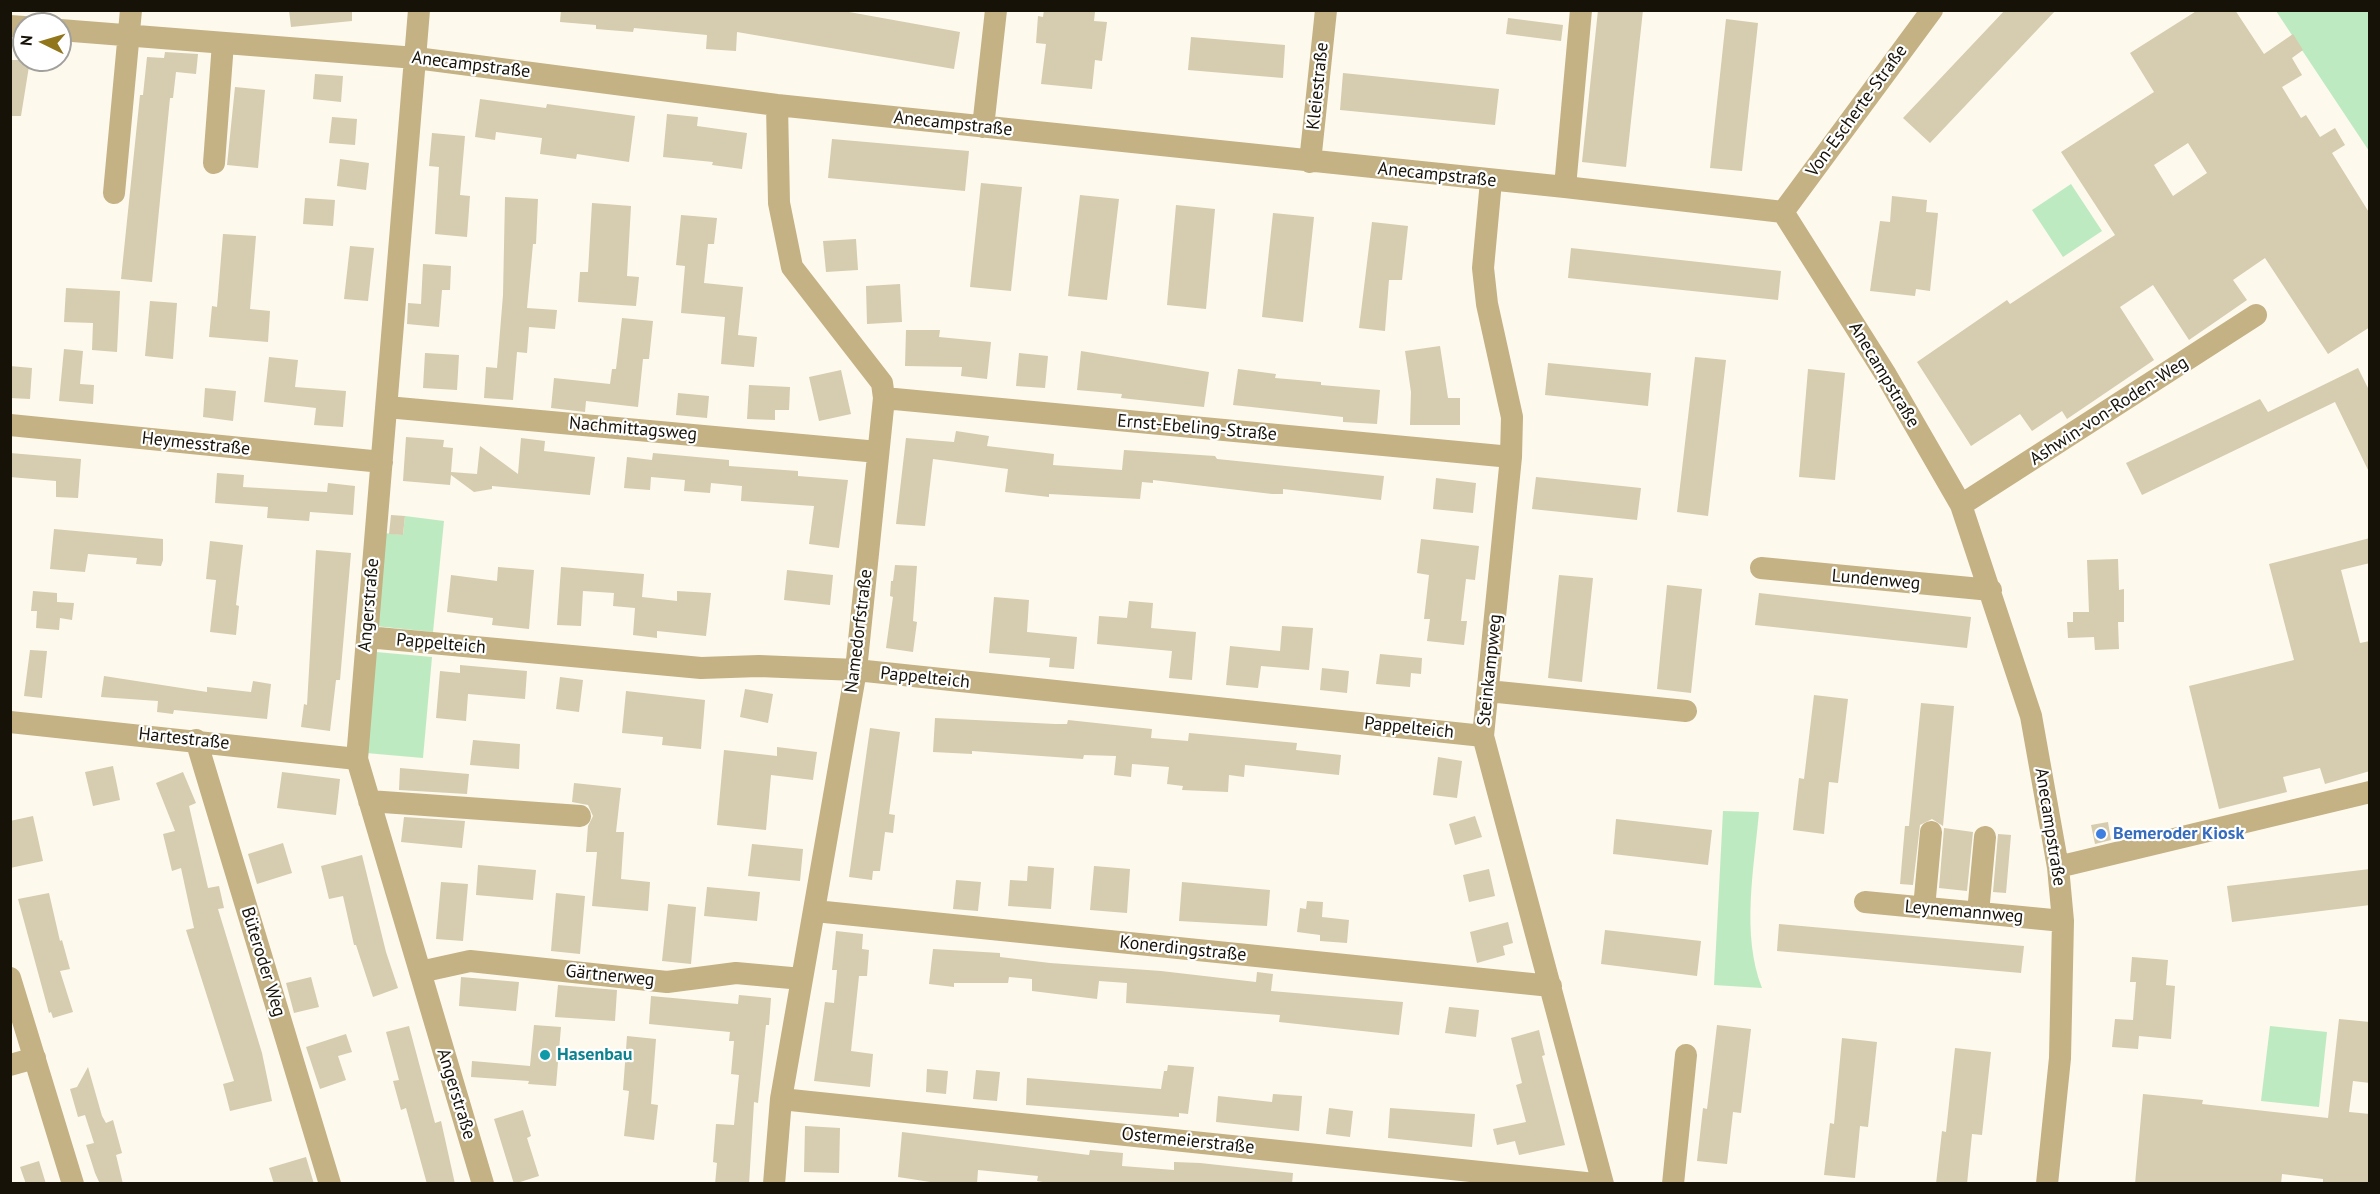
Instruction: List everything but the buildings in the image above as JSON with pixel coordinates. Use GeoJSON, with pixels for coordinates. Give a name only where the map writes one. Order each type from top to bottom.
{"type":"FeatureCollection","features":[{"type":"Feature","properties":{"kind":"street"},"geometry":{"type":"LineString","coordinates":[[114,193],[131,10]]}},
{"type":"Feature","properties":{"kind":"street","name":"Angerstraße"},"geometry":{"type":"LineString","coordinates":[[419,10],[357,759],[483,1184]]}},
{"type":"Feature","properties":{"kind":"street"},"geometry":{"type":"LineString","coordinates":[[983,127],[996,10]]}},
{"type":"Feature","properties":{"kind":"street","name":"Kleiestraße"},"geometry":{"type":"LineString","coordinates":[[1310,162],[1326,10]]}},
{"type":"Feature","properties":{"kind":"street"},"geometry":{"type":"LineString","coordinates":[[1565,187],[1581,10]]}},
{"type":"Feature","properties":{"kind":"street","name":"Von-Escherte-Straße"},"geometry":{"type":"LineString","coordinates":[[1783,212],[1932,10]]}},
{"type":"Feature","properties":{"kind":"street","name":"Anecampstraße"},"geometry":{"type":"LineString","coordinates":[[72,31],[416,58],[777,105],[1565,187],[1783,212],[1886,375],[1961,505],[2031,716],[2058,867],[2063,921],[2060,1058],[2047,1184]]}},
{"type":"Feature","properties":{"kind":"street"},"geometry":{"type":"LineString","coordinates":[[214,163],[223,43]]}},
{"type":"Feature","properties":{"kind":"street","name":"Namedorfstraße"},"geometry":{"type":"LineString","coordinates":[[774,1184],[781,1099],[856,670],[884,398],[882,383],[792,267],[779,203],[777,105]]}},
{"type":"Feature","properties":{"kind":"street","name":"Steinkampweg"},"geometry":{"type":"LineString","coordinates":[[1491,181],[1483,268],[1487,304],[1512,417],[1511,457],[1483,736],[1603,1184]]}},
{"type":"Feature","properties":{"kind":"street","name":"Ashwin-von-Roden-Weg"},"geometry":{"type":"LineString","coordinates":[[1961,505],[2256,315]]}},
{"type":"Feature","properties":{"kind":"street","name":"Ernst-Ebeling-Straße"},"geometry":{"type":"LineString","coordinates":[[884,398],[1511,457]]}},
{"type":"Feature","properties":{"kind":"street","name":"Nachmittagsweg"},"geometry":{"type":"LineString","coordinates":[[387,407],[878,452]]}},
{"type":"Feature","properties":{"kind":"street","name":"Heymesstraße"},"geometry":{"type":"LineString","coordinates":[[10,425],[382,462]]}},
{"type":"Feature","properties":{"kind":"street","name":"Lundenweg"},"geometry":{"type":"LineString","coordinates":[[1761,568],[1991,591]]}},
{"type":"Feature","properties":{"kind":"street","name":"Pappelteich"},"geometry":{"type":"LineString","coordinates":[[367,637],[701,668],[759,666],[856,670],[1483,736]]}},
{"type":"Feature","properties":{"kind":"street"},"geometry":{"type":"LineString","coordinates":[[1488,691],[1686,711]]}},
{"type":"Feature","properties":{"kind":"street","name":"Hartestraße"},"geometry":{"type":"LineString","coordinates":[[10,722],[196,740],[357,759]]}},
{"type":"Feature","properties":{"kind":"street","name":"Büteroder Weg"},"geometry":{"type":"LineString","coordinates":[[196,740],[330,1184]]}},
{"type":"Feature","properties":{"kind":"street"},"geometry":{"type":"LineString","coordinates":[[2058,867],[2370,792]]}},
{"type":"Feature","properties":{"kind":"street"},"geometry":{"type":"LineString","coordinates":[[369,801],[580,816]]}},
{"type":"Feature","properties":{"kind":"street"},"geometry":{"type":"LineString","coordinates":[[1924,908],[1931,832]]}},
{"type":"Feature","properties":{"kind":"street"},"geometry":{"type":"LineString","coordinates":[[1978,913],[1985,837]]}},
{"type":"Feature","properties":{"kind":"street","name":"Leynemannweg"},"geometry":{"type":"LineString","coordinates":[[1865,902],[2063,921]]}},
{"type":"Feature","properties":{"kind":"street","name":"Konerdingstraße"},"geometry":{"type":"LineString","coordinates":[[815,911],[1551,986]]}},
{"type":"Feature","properties":{"kind":"street","name":"Gärtnerweg"},"geometry":{"type":"LineString","coordinates":[[420,972],[470,961],[667,982],[736,973],[802,979]]}},
{"type":"Feature","properties":{"kind":"street"},"geometry":{"type":"LineString","coordinates":[[10,978],[73,1184]]}},
{"type":"Feature","properties":{"kind":"street"},"geometry":{"type":"LineString","coordinates":[[1673,1184],[1686,1055]]}},
{"type":"Feature","properties":{"kind":"street"},"geometry":{"type":"LineString","coordinates":[[10,1065],[35,1058]]}},
{"type":"Feature","properties":{"kind":"street","name":"Ostermeierstraße"},"geometry":{"type":"LineString","coordinates":[[781,1099],[1595,1184]]}},
{"type":"Feature","properties":{"kind":"green space"},"geometry":{"type":"Polygon","coordinates":[[[2276,11],[2369,11],[2369,151],[2276,11]]]}},
{"type":"Feature","properties":{"kind":"green space"},"geometry":{"type":"Polygon","coordinates":[[[2071,184],[2102,231],[2063,257],[2032,210],[2071,184]]]}},
{"type":"Feature","properties":{"kind":"green space"},"geometry":{"type":"Polygon","coordinates":[[[405,516],[444,521],[433,632],[375,626],[384,533],[403,535],[405,516]]]}},
{"type":"Feature","properties":{"kind":"green space"},"geometry":{"type":"Polygon","coordinates":[[[376,652],[432,657],[423,758],[366,753],[376,652]]]}},
{"type":"Feature","properties":{"kind":"green space"},"geometry":{"type":"Polygon","coordinates":[[[1723,811],[1759,812],[1752,878],[1751,924],[1752,946],[1762,988],[1714,985],[1723,811]]]}},
{"type":"Feature","properties":{"kind":"green space"},"geometry":{"type":"Polygon","coordinates":[[[2270,1026],[2327,1032],[2319,1107],[2261,1101],[2270,1026]]]}},
{"type":"Feature","properties":{"kind":"place","name":"Bemeroder Kiosk"},"geometry":{"type":"Point","coordinates":[2101,834]}},
{"type":"Feature","properties":{"kind":"place","name":"Hasenbau"},"geometry":{"type":"Point","coordinates":[545,1055]}}]}
